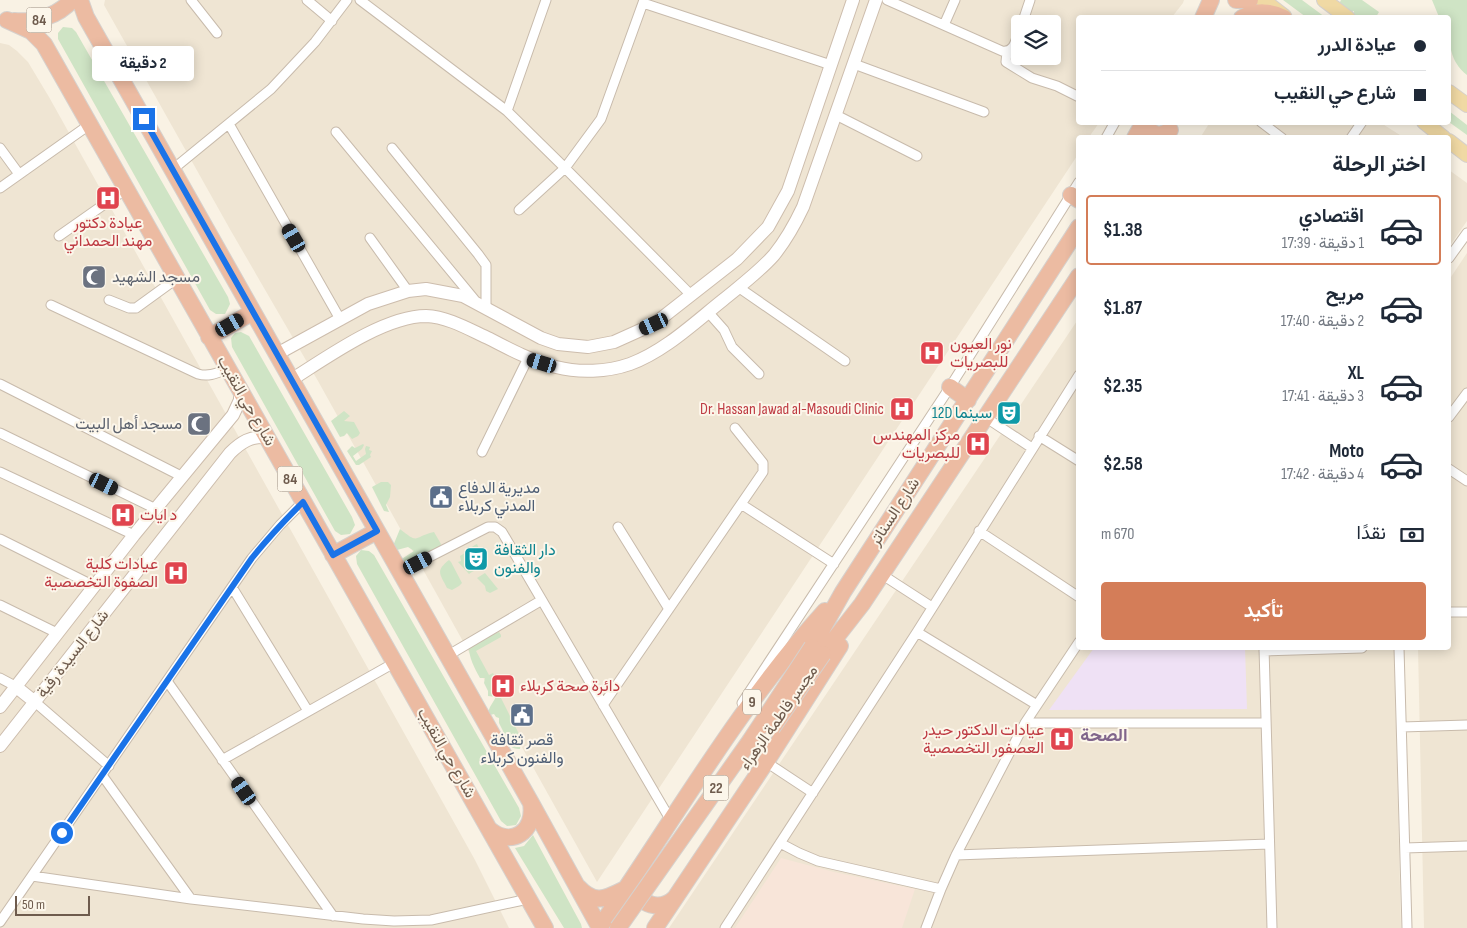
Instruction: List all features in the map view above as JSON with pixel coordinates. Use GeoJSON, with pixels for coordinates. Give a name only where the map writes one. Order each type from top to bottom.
{"type":"FeatureCollection","features":[{"type":"Feature","properties":{"kind":"highway","name":"84"},"geometry":{"type":"LineString","coordinates":[[3,19],[24,22],[41,20],[57,13],[72,0]]}},
{"type":"Feature","properties":{"kind":"highway"},"geometry":{"type":"LineString","coordinates":[[80,0],[86,17],[531,804],[599,928]]}},
{"type":"Feature","properties":{"kind":"highway"},"geometry":{"type":"LineString","coordinates":[[1204,15],[1211,0]]}},
{"type":"Feature","properties":{"kind":"highway"},"geometry":{"type":"LineString","coordinates":[[1236,0],[1251,0]]}},
{"type":"Feature","properties":{"kind":"highway"},"geometry":{"type":"LineString","coordinates":[[1240,15],[1251,0]]}},
{"type":"Feature","properties":{"kind":"highway"},"geometry":{"type":"LineString","coordinates":[[1247,15],[1264,12],[1278,15]]}},
{"type":"Feature","properties":{"kind":"highway","name":"شارع حي النقيب"},"geometry":{"type":"LineString","coordinates":[[3,19],[31,31],[44,44],[541,923]]}},
{"type":"Feature","properties":{"kind":"highway"},"geometry":{"type":"LineString","coordinates":[[1147,125],[1150,131],[1162,135]]}},
{"type":"Feature","properties":{"kind":"highway","name":"شارع السناتر"},"geometry":{"type":"LineString","coordinates":[[818,651],[843,592],[1076,232]]}},
{"type":"Feature","properties":{"kind":"highway","name":"شارع السناتر"},"geometry":{"type":"LineString","coordinates":[[818,651],[862,604],[1076,280]]}},
{"type":"Feature","properties":{"kind":"highway"},"geometry":{"type":"LineString","coordinates":[[209,337],[253,312]]}},
{"type":"Feature","properties":{"kind":"highway"},"geometry":{"type":"LineString","coordinates":[[950,387],[968,400]]}},
{"type":"Feature","properties":{"kind":"highway"},"geometry":{"type":"LineString","coordinates":[[333,555],[377,531]]}},
{"type":"Feature","properties":{"kind":"highway","name":"9"},"geometry":{"type":"LineString","coordinates":[[599,928],[731,730],[780,664],[843,592]]}},
{"type":"Feature","properties":{"kind":"highway"},"geometry":{"type":"LineString","coordinates":[[655,928],[831,662],[862,604]]}},
{"type":"Feature","properties":{"kind":"highway","name":"مجسر فاطمة الزهراء"},"geometry":{"type":"LineString","coordinates":[[618,928],[750,741],[818,651]]}},
{"type":"Feature","properties":{"kind":"highway","name":"مجسر فاطمة الزهراء"},"geometry":{"type":"LineString","coordinates":[[631,928],[818,651]]}},
{"type":"Feature","properties":{"kind":"highway"},"geometry":{"type":"LineString","coordinates":[[489,829],[495,834],[504,837],[520,834],[531,821],[533,812],[531,804]]}},
{"type":"Feature","properties":{"kind":"highway"},"geometry":{"type":"LineString","coordinates":[[637,870],[633,881],[634,887],[639,898],[644,902],[661,905],[677,896]]}},
{"type":"Feature","properties":{"kind":"highway"},"geometry":{"type":"LineString","coordinates":[[575,883],[587,895],[597,899],[608,898],[625,889]]}},
{"type":"Feature","properties":{"kind":"highway"},"geometry":{"type":"LineString","coordinates":[[660,928],[677,896]]}},
{"type":"Feature","properties":{"kind":"main road"},"geometry":{"type":"LineString","coordinates":[[277,354],[368,304],[408,291],[426,289],[463,296],[541,338],[558,344],[588,347],[614,342],[654,324],[737,259],[768,227],[788,192],[853,0]]}},
{"type":"Feature","properties":{"kind":"main road"},"geometry":{"type":"LineString","coordinates":[[291,380],[346,345],[377,330],[409,318],[427,316],[469,328],[528,358],[556,367],[575,370],[619,368],[632,363],[677,338],[772,257],[786,240],[797,222],[804,207],[876,0]]}},
{"type":"Feature","properties":{"kind":"main road"},"geometry":{"type":"LineString","coordinates":[[1263,0],[1281,15]]}},
{"type":"Feature","properties":{"kind":"main road"},"geometry":{"type":"LineString","coordinates":[[1324,0],[1344,15]]}},
{"type":"Feature","properties":{"kind":"main road"},"geometry":{"type":"LineString","coordinates":[[1451,93],[1467,105]]}},
{"type":"Feature","properties":{"kind":"main road"},"geometry":{"type":"LineString","coordinates":[[1428,125],[1440,135]]}},
{"type":"Feature","properties":{"kind":"main road"},"geometry":{"type":"LineString","coordinates":[[1451,143],[1467,155]]}},
{"type":"Feature","properties":{"kind":"main road","name":"شارع السيدة رقية"},"geometry":{"type":"LineString","coordinates":[[0,707],[134,535],[233,415],[240,400],[240,391]]}},
{"type":"Feature","properties":{"kind":"main road","name":"شارع السيدة رقية"},"geometry":{"type":"LineString","coordinates":[[0,746],[230,453],[244,441],[256,436],[266,437]]}},
{"type":"Feature","properties":{"kind":"main road"},"geometry":{"type":"LineString","coordinates":[[15,686],[35,702]]}},
{"type":"Feature","properties":{"kind":"street"},"geometry":{"type":"LineString","coordinates":[[190,0],[217,33]]}},
{"type":"Feature","properties":{"kind":"street"},"geometry":{"type":"LineString","coordinates":[[307,0],[332,21]]}},
{"type":"Feature","properties":{"kind":"street"},"geometry":{"type":"LineString","coordinates":[[172,170],[271,89],[315,42],[347,0]]}},
{"type":"Feature","properties":{"kind":"street"},"geometry":{"type":"LineString","coordinates":[[360,0],[507,111],[691,295]]}},
{"type":"Feature","properties":{"kind":"street"},"geometry":{"type":"LineString","coordinates":[[507,111],[546,0]]}},
{"type":"Feature","properties":{"kind":"street"},"geometry":{"type":"LineString","coordinates":[[887,0],[1008,52]]}},
{"type":"Feature","properties":{"kind":"street"},"geometry":{"type":"LineString","coordinates":[[944,25],[955,0]]}},
{"type":"Feature","properties":{"kind":"street"},"geometry":{"type":"LineString","coordinates":[[1025,15],[1030,0]]}},
{"type":"Feature","properties":{"kind":"street"},"geometry":{"type":"LineString","coordinates":[[519,210],[565,168],[601,119],[643,1],[831,65]]}},
{"type":"Feature","properties":{"kind":"street"},"geometry":{"type":"LineString","coordinates":[[1011,50],[1008,52],[1006,62],[1032,78],[1057,86],[1076,96]]}},
{"type":"Feature","properties":{"kind":"street"},"geometry":{"type":"LineString","coordinates":[[854,64],[984,112]]}},
{"type":"Feature","properties":{"kind":"street"},"geometry":{"type":"LineString","coordinates":[[836,115],[917,156]]}},
{"type":"Feature","properties":{"kind":"street"},"geometry":{"type":"LineString","coordinates":[[229,124],[340,319]]}},
{"type":"Feature","properties":{"kind":"street"},"geometry":{"type":"LineString","coordinates":[[0,188],[89,125]]}},
{"type":"Feature","properties":{"kind":"street"},"geometry":{"type":"LineString","coordinates":[[1265,125],[1278,135]]}},
{"type":"Feature","properties":{"kind":"street"},"geometry":{"type":"LineString","coordinates":[[336,132],[482,305]]}},
{"type":"Feature","properties":{"kind":"street"},"geometry":{"type":"LineString","coordinates":[[0,148],[18,174]]}},
{"type":"Feature","properties":{"kind":"street"},"geometry":{"type":"LineString","coordinates":[[392,148],[486,265],[482,305]]}},
{"type":"Feature","properties":{"kind":"street"},"geometry":{"type":"LineString","coordinates":[[59,236],[126,189]]}},
{"type":"Feature","properties":{"kind":"street"},"geometry":{"type":"LineString","coordinates":[[731,730],[742,702],[1076,193]]}},
{"type":"Feature","properties":{"kind":"street"},"geometry":{"type":"LineString","coordinates":[[1451,254],[1467,233]]}},
{"type":"Feature","properties":{"kind":"street"},"geometry":{"type":"LineString","coordinates":[[370,238],[408,291]]}},
{"type":"Feature","properties":{"kind":"street"},"geometry":{"type":"LineString","coordinates":[[109,300],[129,308],[136,308],[176,278]]}},
{"type":"Feature","properties":{"kind":"street"},"geometry":{"type":"LineString","coordinates":[[738,287],[845,361]]}},
{"type":"Feature","properties":{"kind":"street"},"geometry":{"type":"LineString","coordinates":[[51,305],[198,374],[212,375],[228,369]]}},
{"type":"Feature","properties":{"kind":"street"},"geometry":{"type":"LineString","coordinates":[[708,312],[724,330],[732,347],[759,374]]}},
{"type":"Feature","properties":{"kind":"street"},"geometry":{"type":"LineString","coordinates":[[482,452],[528,358]]}},
{"type":"Feature","properties":{"kind":"street"},"geometry":{"type":"LineString","coordinates":[[725,928],[917,632],[1076,380]]}},
{"type":"Feature","properties":{"kind":"street"},"geometry":{"type":"LineString","coordinates":[[0,384],[183,477]]}},
{"type":"Feature","properties":{"kind":"street"},"geometry":{"type":"LineString","coordinates":[[1451,414],[1467,393]]}},
{"type":"Feature","properties":{"kind":"street"},"geometry":{"type":"LineString","coordinates":[[985,417],[1032,448]]}},
{"type":"Feature","properties":{"kind":"street"},"geometry":{"type":"LineString","coordinates":[[603,705],[763,472],[764,466],[735,428]]}},
{"type":"Feature","properties":{"kind":"street"},"geometry":{"type":"LineString","coordinates":[[0,433],[156,509]]}},
{"type":"Feature","properties":{"kind":"street"},"geometry":{"type":"LineString","coordinates":[[1039,436],[1076,460]]}},
{"type":"Feature","properties":{"kind":"street"},"geometry":{"type":"LineString","coordinates":[[1451,470],[1467,481]]}},
{"type":"Feature","properties":{"kind":"street"},"geometry":{"type":"LineString","coordinates":[[0,472],[134,535]]}},
{"type":"Feature","properties":{"kind":"street"},"geometry":{"type":"LineString","coordinates":[[0,922],[232,586],[266,541],[303,502]]}},
{"type":"Feature","properties":{"kind":"street"},"geometry":{"type":"LineString","coordinates":[[740,504],[834,564]]}},
{"type":"Feature","properties":{"kind":"street"},"geometry":{"type":"LineString","coordinates":[[400,572],[488,527],[495,527],[502,532],[670,819]]}},
{"type":"Feature","properties":{"kind":"street"},"geometry":{"type":"LineString","coordinates":[[618,527],[668,609]]}},
{"type":"Feature","properties":{"kind":"street"},"geometry":{"type":"LineString","coordinates":[[979,531],[1076,595]]}},
{"type":"Feature","properties":{"kind":"street"},"geometry":{"type":"LineString","coordinates":[[0,539],[94,586]]}},
{"type":"Feature","properties":{"kind":"street"},"geometry":{"type":"LineString","coordinates":[[881,574],[932,607]]}},
{"type":"Feature","properties":{"kind":"street"},"geometry":{"type":"LineString","coordinates":[[232,586],[308,712]]}},
{"type":"Feature","properties":{"kind":"street"},"geometry":{"type":"LineString","coordinates":[[447,656],[542,600]]}},
{"type":"Feature","properties":{"kind":"street"},"geometry":{"type":"LineString","coordinates":[[0,605],[57,633]]}},
{"type":"Feature","properties":{"kind":"street"},"geometry":{"type":"LineString","coordinates":[[1451,612],[1467,612]]}},
{"type":"Feature","properties":{"kind":"street"},"geometry":{"type":"LineString","coordinates":[[917,632],[1037,705]]}},
{"type":"Feature","properties":{"kind":"street"},"geometry":{"type":"LineString","coordinates":[[926,928],[956,855],[1025,723],[1076,646]]}},
{"type":"Feature","properties":{"kind":"street"},"geometry":{"type":"LineString","coordinates":[[1264,650],[1272,928]]}},
{"type":"Feature","properties":{"kind":"street"},"geometry":{"type":"LineString","coordinates":[[1399,650],[1407,928]]}},
{"type":"Feature","properties":{"kind":"street"},"geometry":{"type":"LineString","coordinates":[[222,760],[394,663]]}},
{"type":"Feature","properties":{"kind":"street"},"geometry":{"type":"LineString","coordinates":[[0,678],[15,686]]}},
{"type":"Feature","properties":{"kind":"street"},"geometry":{"type":"LineString","coordinates":[[167,681],[333,916]]}},
{"type":"Feature","properties":{"kind":"street"},"geometry":{"type":"LineString","coordinates":[[35,702],[109,766]]}},
{"type":"Feature","properties":{"kind":"street"},"geometry":{"type":"LineString","coordinates":[[1025,723],[1266,723]]}},
{"type":"Feature","properties":{"kind":"street"},"geometry":{"type":"LineString","coordinates":[[1402,727],[1467,725]]}},
{"type":"Feature","properties":{"kind":"street"},"geometry":{"type":"LineString","coordinates":[[766,762],[813,793]]}},
{"type":"Feature","properties":{"kind":"street"},"geometry":{"type":"LineString","coordinates":[[102,775],[190,899]]}},
{"type":"Feature","properties":{"kind":"street"},"geometry":{"type":"LineString","coordinates":[[780,843],[818,861],[941,889]]}},
{"type":"Feature","properties":{"kind":"street"},"geometry":{"type":"LineString","coordinates":[[956,855],[1270,844]]}},
{"type":"Feature","properties":{"kind":"street"},"geometry":{"type":"LineString","coordinates":[[1405,848],[1467,846]]}},
{"type":"Feature","properties":{"kind":"street"},"geometry":{"type":"LineString","coordinates":[[32,876],[190,899],[333,916],[394,921],[431,920],[528,899]]}},
{"type":"Feature","properties":{"kind":"shaded area"},"geometry":{"type":"Polygon","coordinates":[[[105,0],[1184,0],[1174,15],[1076,15],[1076,125],[1098,125],[1090,135],[1076,135],[1076,158],[597,882],[318,381],[104,5],[105,0]]]}},
{"type":"Feature","properties":{"kind":"shaded area"},"geometry":{"type":"Polygon","coordinates":[[[0,43],[9,45],[28,62],[49,97],[475,860],[509,928],[0,928],[0,43]]]}},
{"type":"Feature","properties":{"kind":"shaded area"},"geometry":{"type":"Polygon","coordinates":[[[1208,125],[1384,125],[1400,135],[1202,135],[1208,125]]]}},
{"type":"Feature","properties":{"kind":"shaded area"},"geometry":{"type":"Polygon","coordinates":[[[1451,171],[1467,183],[1467,221],[1451,244],[1451,171]]]}},
{"type":"Feature","properties":{"kind":"shaded area"},"geometry":{"type":"Polygon","coordinates":[[[1467,253],[1467,928],[1424,928],[1418,650],[1451,650],[1451,277],[1467,253]]]}},
{"type":"Feature","properties":{"kind":"shaded area"},"geometry":{"type":"Polygon","coordinates":[[[1076,322],[1076,650],[1394,650],[1401,928],[669,928],[1076,322]]]}},
{"type":"Feature","properties":{"kind":"shaded area"},"geometry":{"type":"Polygon","coordinates":[[[1093,650],[1245,650],[1247,709],[1049,710],[1093,650]]]}},
{"type":"Feature","properties":{"kind":"shaded area"},"geometry":{"type":"Polygon","coordinates":[[[781,858],[834,872],[915,889],[902,928],[735,928],[781,858]]]}},
{"type":"Feature","properties":{"kind":"green space"},"geometry":{"type":"Polygon","coordinates":[[[1283,0],[1302,0],[1322,15],[1303,15],[1283,0]]]}},
{"type":"Feature","properties":{"kind":"green space"},"geometry":{"type":"Polygon","coordinates":[[[1341,0],[1362,0],[1379,12],[1377,15],[1355,15],[1354,11],[1351,12],[1339,4],[1341,0]]]}},
{"type":"Feature","properties":{"kind":"green space"},"geometry":{"type":"Polygon","coordinates":[[[1432,0],[1467,0],[1467,75],[1456,63],[1451,49],[1451,15],[1438,15],[1432,0]]]}},
{"type":"Feature","properties":{"kind":"green space"},"geometry":{"type":"Polygon","coordinates":[[[63,27],[72,28],[76,32],[228,297],[230,304],[225,314],[216,314],[210,310],[58,39],[58,33],[63,27]]]}},
{"type":"Feature","properties":{"kind":"green space"},"geometry":{"type":"Polygon","coordinates":[[[1451,113],[1467,125],[1467,135],[1451,123],[1451,113]]]}},
{"type":"Feature","properties":{"kind":"green space"},"geometry":{"type":"Polygon","coordinates":[[[241,332],[249,336],[352,517],[355,525],[350,534],[341,535],[335,531],[232,347],[231,338],[235,333],[241,332]]]}},
{"type":"Feature","properties":{"kind":"green space"},"geometry":{"type":"Polygon","coordinates":[[[344,411],[350,416],[344,421],[354,422],[360,433],[352,439],[347,433],[340,437],[331,421],[344,411]]]}},
{"type":"Feature","properties":{"kind":"green space"},"geometry":{"type":"Polygon","coordinates":[[[363,444],[362,449],[353,456],[356,461],[366,454],[366,446],[370,447],[369,450],[372,451],[371,457],[356,465],[347,451],[352,446],[355,448],[363,444]]]}},
{"type":"Feature","properties":{"kind":"green space"},"geometry":{"type":"Polygon","coordinates":[[[381,482],[388,482],[391,485],[390,497],[386,505],[389,512],[384,511],[372,487],[381,482]]]}},
{"type":"Feature","properties":{"kind":"green space"},"geometry":{"type":"Polygon","coordinates":[[[400,529],[414,538],[434,532],[441,544],[439,549],[402,568],[397,562],[414,551],[408,547],[397,550],[393,546],[400,529]]]}},
{"type":"Feature","properties":{"kind":"green space"},"geometry":{"type":"Polygon","coordinates":[[[477,544],[486,565],[469,574],[458,562],[461,561],[460,556],[477,544]]]}},
{"type":"Feature","properties":{"kind":"green space"},"geometry":{"type":"Polygon","coordinates":[[[361,550],[369,551],[374,555],[519,808],[521,816],[516,825],[507,826],[501,821],[357,564],[356,556],[361,550]]]}},
{"type":"Feature","properties":{"kind":"green space"},"geometry":{"type":"Polygon","coordinates":[[[449,560],[462,583],[452,590],[447,588],[440,573],[442,567],[449,560]]]}},
{"type":"Feature","properties":{"kind":"green space"},"geometry":{"type":"Polygon","coordinates":[[[485,573],[498,589],[490,593],[486,591],[485,586],[477,578],[485,573]]]}},
{"type":"Feature","properties":{"kind":"green space"},"geometry":{"type":"Polygon","coordinates":[[[499,632],[501,637],[476,651],[489,675],[493,673],[505,695],[501,698],[521,738],[520,749],[511,747],[500,735],[503,731],[499,718],[494,714],[490,715],[488,712],[496,697],[488,696],[484,683],[485,678],[480,678],[469,653],[469,644],[499,632]]]}},
{"type":"Feature","properties":{"kind":"green space"},"geometry":{"type":"Polygon","coordinates":[[[533,835],[582,928],[564,928],[515,848],[524,846],[533,835]]]}},
{"type":"Feature","properties":{"kind":"place","name":"عيادة دكتور مهند الحمداني"},"geometry":{"type":"Point","coordinates":[108,198]}},
{"type":"Feature","properties":{"kind":"place","name":"مسجد الشهيد"},"geometry":{"type":"Point","coordinates":[94,277]}},
{"type":"Feature","properties":{"kind":"place","name":"نور العيون للبصريات"},"geometry":{"type":"Point","coordinates":[932,353]}},
{"type":"Feature","properties":{"kind":"place","name":"Dr. Hassan Jawad al-Masoudi Clinic"},"geometry":{"type":"Point","coordinates":[902,409]}},
{"type":"Feature","properties":{"kind":"place","name":"12D سينما"},"geometry":{"type":"Point","coordinates":[1009,413]}},
{"type":"Feature","properties":{"kind":"place","name":"مسجد أهل البيت"},"geometry":{"type":"Point","coordinates":[199,424]}},
{"type":"Feature","properties":{"kind":"place","name":"مركز المهندس للبصريات"},"geometry":{"type":"Point","coordinates":[978,444]}},
{"type":"Feature","properties":{"kind":"place","name":"مديرية الدفاع المدني كربلاء"},"geometry":{"type":"Point","coordinates":[441,497]}},
{"type":"Feature","properties":{"kind":"place","name":"د ايات"},"geometry":{"type":"Point","coordinates":[123,515]}},
{"type":"Feature","properties":{"kind":"place","name":"دار الثقافة والفنون"},"geometry":{"type":"Point","coordinates":[476,559]}},
{"type":"Feature","properties":{"kind":"place","name":"عيادات كلية الصفوة التخصصية"},"geometry":{"type":"Point","coordinates":[176,573]}},
{"type":"Feature","properties":{"kind":"place","name":"دائرة صحة كربلاء"},"geometry":{"type":"Point","coordinates":[503,686]}},
{"type":"Feature","properties":{"kind":"place","name":"قصر ثقافة والفنون كربلاء"},"geometry":{"type":"Point","coordinates":[522,715]}},
{"type":"Feature","properties":{"kind":"place","name":"عيادات الدكتور حيدر العصفور التخصصية"},"geometry":{"type":"Point","coordinates":[1062,739]}},
{"type":"Feature","properties":{"kind":"district","name":"الصحة"},"geometry":{"type":"Point","coordinates":[1104,735]}},
{"type":"Feature","properties":{"kind":"route"},"geometry":{"type":"LineString","coordinates":[[62,833],[252,558],[280,525],[303,502],[333,555],[377,531],[144,119]]}}]}
